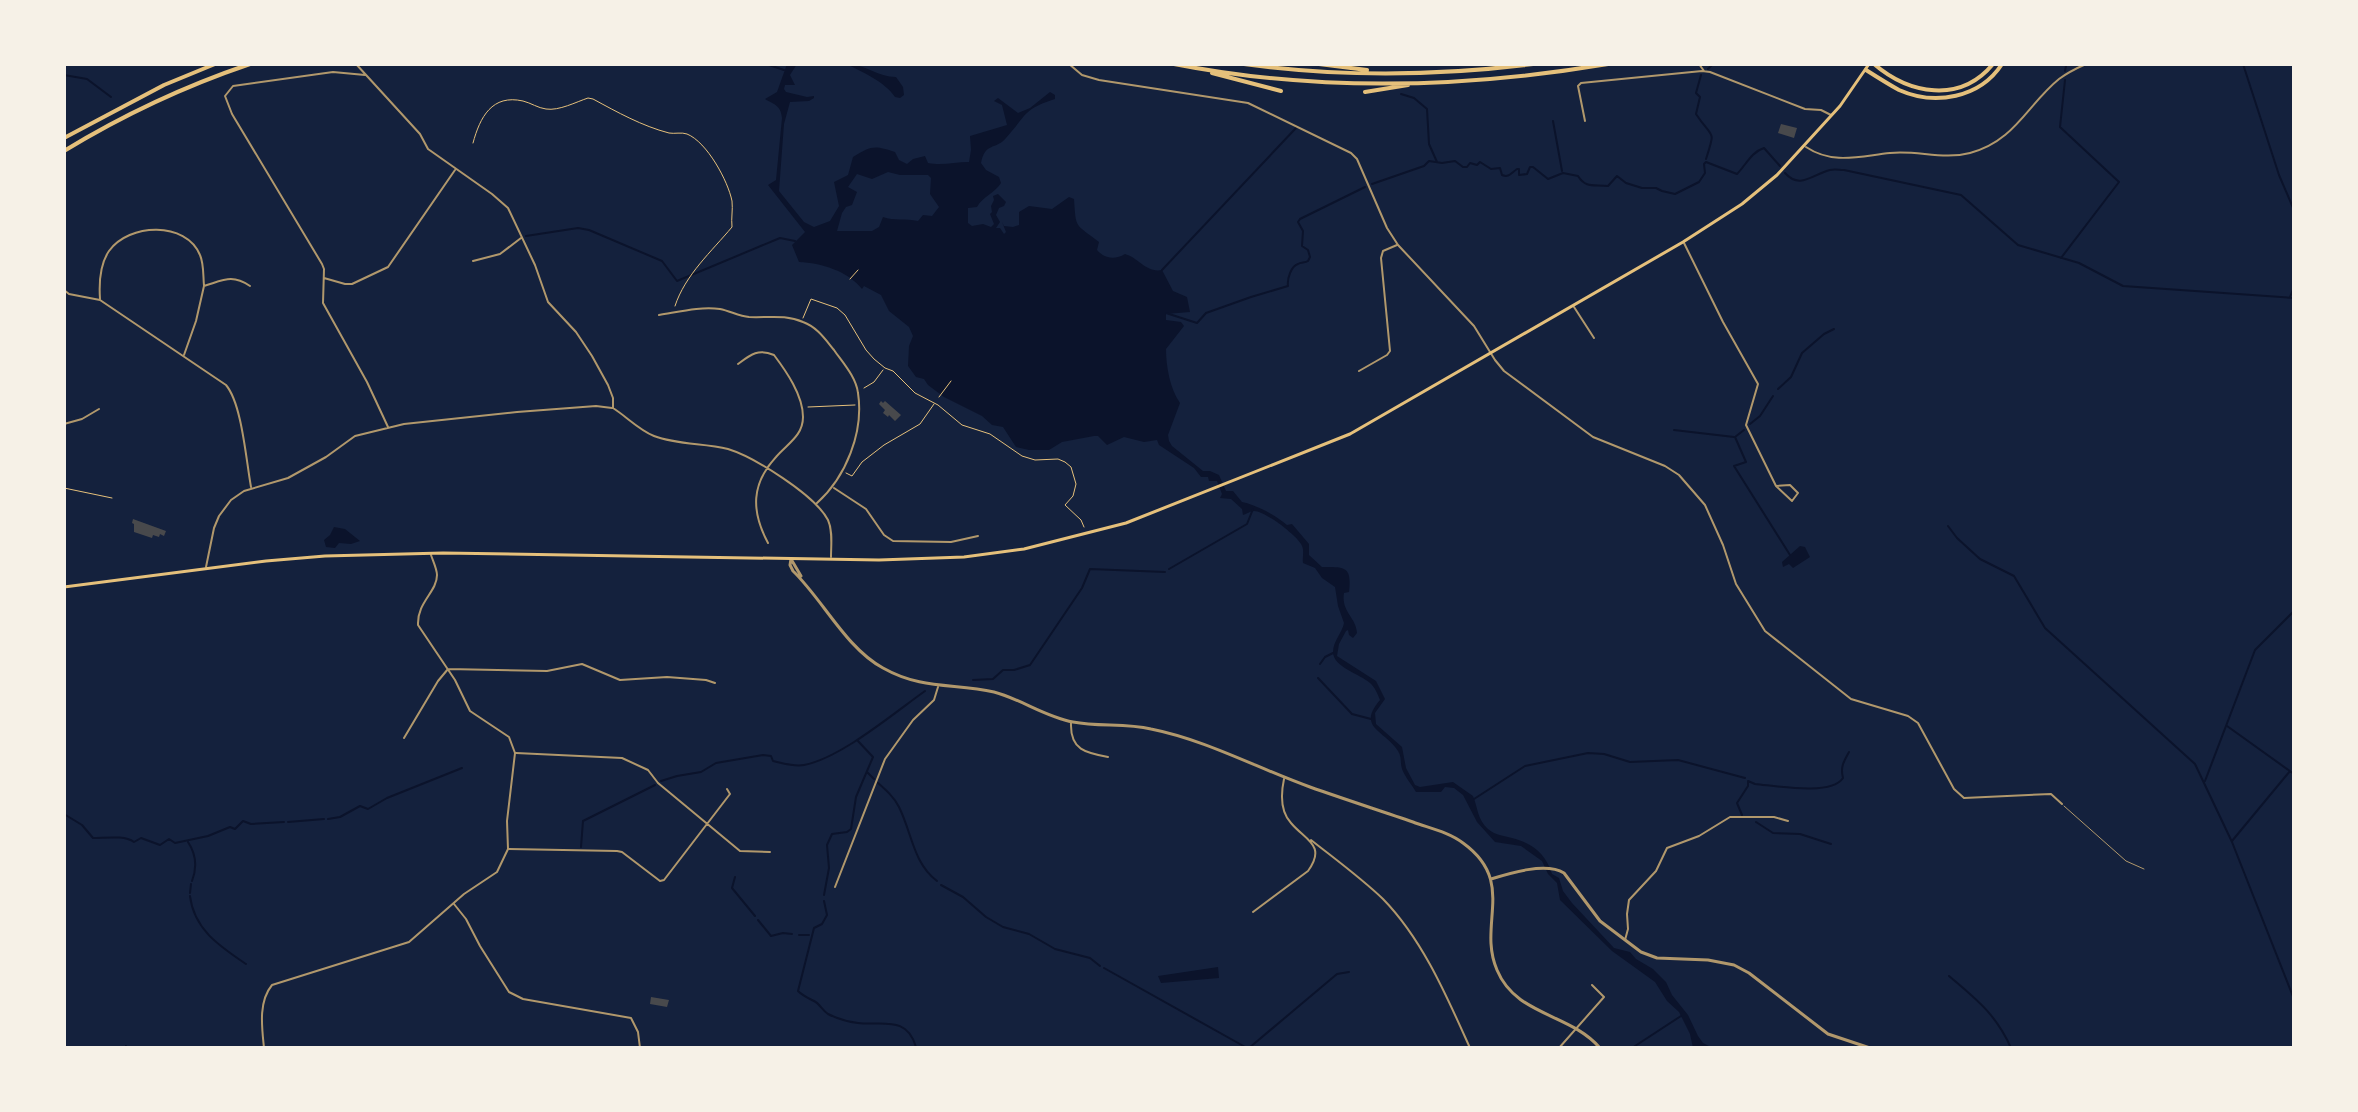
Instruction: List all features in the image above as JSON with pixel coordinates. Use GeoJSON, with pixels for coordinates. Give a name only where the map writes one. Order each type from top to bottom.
{"type":"FeatureCollection","features":[{"type":"Feature","properties":{"kind":"highway"},"geometry":{"type":"LineString","coordinates":[[64,138],[137,98],[215,64]]}},
{"type":"Feature","properties":{"kind":"highway"},"geometry":{"type":"LineString","coordinates":[[64,151],[169,95],[250,64]]}},
{"type":"Feature","properties":{"kind":"highway"},"geometry":{"type":"LineString","coordinates":[[1174,64],[1281,91]]}},
{"type":"Feature","properties":{"kind":"highway"},"geometry":{"type":"LineString","coordinates":[[1244,64],[1320,72],[1386,73],[1475,70],[1533,64]]}},
{"type":"Feature","properties":{"kind":"highway"},"geometry":{"type":"LineString","coordinates":[[1319,64],[1386,73]]}},
{"type":"Feature","properties":{"kind":"highway"},"geometry":{"type":"LineString","coordinates":[[1365,92],[1608,64]]}},
{"type":"Feature","properties":{"kind":"highway"},"geometry":{"type":"LineString","coordinates":[[1872,64],[1900,82],[1929,91],[1967,84],[1993,64]]}},
{"type":"Feature","properties":{"kind":"highway"},"geometry":{"type":"LineString","coordinates":[[1866,70],[1915,96],[1943,98],[1967,93],[1980,86],[2002,64]]}},
{"type":"Feature","properties":{"kind":"highway"},"geometry":{"type":"LineString","coordinates":[[1194,68],[1319,82],[1426,83]]}},
{"type":"Feature","properties":{"kind":"main road"},"geometry":{"type":"LineString","coordinates":[[64,587],[325,556],[964,557],[1024,549],[1126,523],[1350,434],[1683,242],[1752,197],[1805,146],[1872,64]]}},
{"type":"Feature","properties":{"kind":"street"},"geometry":{"type":"LineString","coordinates":[[356,64],[420,134],[428,149],[508,208],[535,265],[548,302],[576,332],[592,356],[608,385],[613,408]]}},
{"type":"Feature","properties":{"kind":"street"},"geometry":{"type":"LineString","coordinates":[[1069,64],[1082,75],[1099,80],[1248,103],[1347,150],[1357,159],[1387,228],[1398,245],[1474,326],[1504,371],[1588,434],[1665,466],[1684,480],[1705,505],[1736,584],[1765,631],[1851,699],[1908,716],[1918,723],[1954,789],[1964,798],[2051,794],[2062,804]]}},
{"type":"Feature","properties":{"kind":"street"},"geometry":{"type":"LineString","coordinates":[[1699,64],[1704,72]]}},
{"type":"Feature","properties":{"kind":"street"},"geometry":{"type":"LineString","coordinates":[[1805,146],[1828,158],[1839,159],[1900,152],[1944,156],[1970,153],[2003,138],[2058,80],[2086,64]]}},
{"type":"Feature","properties":{"kind":"street"},"geometry":{"type":"LineString","coordinates":[[365,75],[333,72],[233,86],[225,96],[232,114],[322,264],[323,303],[388,427]]}},
{"type":"Feature","properties":{"kind":"street"},"geometry":{"type":"LineString","coordinates":[[1585,121],[1578,86],[1581,83],[1704,72],[1832,116]]}},
{"type":"Feature","properties":{"kind":"street"},"geometry":{"type":"LineString","coordinates":[[323,277],[352,284],[388,267],[455,170]]}},
{"type":"Feature","properties":{"kind":"street"},"geometry":{"type":"LineString","coordinates":[[100,300],[100,280],[109,250],[120,241],[145,229],[155,229],[174,234],[196,247],[203,264],[204,286],[184,356]]}},
{"type":"Feature","properties":{"kind":"street"},"geometry":{"type":"LineString","coordinates":[[473,261],[500,254],[522,237]]}},
{"type":"Feature","properties":{"kind":"street"},"geometry":{"type":"LineString","coordinates":[[1683,242],[1758,384],[1746,425],[1776,486],[1792,501],[1798,493],[1790,485],[1776,486]]}},
{"type":"Feature","properties":{"kind":"street"},"geometry":{"type":"LineString","coordinates":[[1359,371],[1390,351],[1381,258],[1383,251],[1398,245]]}},
{"type":"Feature","properties":{"kind":"street"},"geometry":{"type":"LineString","coordinates":[[204,286],[231,278],[250,286]]}},
{"type":"Feature","properties":{"kind":"street"},"geometry":{"type":"LineString","coordinates":[[64,290],[69,294],[100,300],[219,379],[232,392],[252,488]]}},
{"type":"Feature","properties":{"kind":"street"},"geometry":{"type":"LineString","coordinates":[[1573,306],[1594,338]]}},
{"type":"Feature","properties":{"kind":"street"},"geometry":{"type":"LineString","coordinates":[[659,315],[708,308],[745,317],[776,316],[802,321],[817,329],[850,372],[858,390],[858,405],[854,442],[843,472],[833,488],[816,503]]}},
{"type":"Feature","properties":{"kind":"street"},"geometry":{"type":"LineString","coordinates":[[738,364],[760,351],[774,355],[802,407],[803,420],[799,433],[773,460],[759,482],[755,497],[759,522],[768,543]]}},
{"type":"Feature","properties":{"kind":"street"},"geometry":{"type":"LineString","coordinates":[[205,569],[219,516],[231,500],[252,488],[288,478],[355,436],[388,427],[596,406],[613,408],[655,437],[728,449],[801,490],[816,503],[830,527],[831,559]]}},
{"type":"Feature","properties":{"kind":"street"},"geometry":{"type":"LineString","coordinates":[[64,424],[82,419],[99,409]]}},
{"type":"Feature","properties":{"kind":"street"},"geometry":{"type":"LineString","coordinates":[[833,488],[866,509],[884,535],[893,541],[951,542],[978,536]]}},
{"type":"Feature","properties":{"kind":"street"},"geometry":{"type":"LineString","coordinates":[[264,1048],[263,1006],[272,985],[409,942],[453,903],[497,872],[508,849],[507,821],[515,753],[509,737],[470,711],[448,669],[422,632],[418,620],[422,604],[437,575],[430,554]]}},
{"type":"Feature","properties":{"kind":"street"},"geometry":{"type":"LineString","coordinates":[[791,559],[790,565],[852,642],[870,660],[903,677],[938,687],[992,692],[1071,722],[1151,729],[1456,838],[1476,854],[1491,879],[1494,906],[1492,949],[1501,980],[1525,1004],[1577,1027],[1600,1048]]}},
{"type":"Feature","properties":{"kind":"street"},"geometry":{"type":"LineString","coordinates":[[448,669],[547,671],[582,664],[620,680],[667,677],[715,683]]}},
{"type":"Feature","properties":{"kind":"street"},"geometry":{"type":"LineString","coordinates":[[404,738],[448,669]]}},
{"type":"Feature","properties":{"kind":"street"},"geometry":{"type":"LineString","coordinates":[[835,887],[885,759],[913,720],[934,700],[938,687]]}},
{"type":"Feature","properties":{"kind":"street"},"geometry":{"type":"LineString","coordinates":[[1071,722],[1071,733],[1077,746],[1108,757]]}},
{"type":"Feature","properties":{"kind":"street"},"geometry":{"type":"LineString","coordinates":[[515,753],[622,758],[648,770],[658,783],[740,851],[770,852]]}},
{"type":"Feature","properties":{"kind":"street"},"geometry":{"type":"LineString","coordinates":[[1285,778],[1282,804],[1290,823],[1383,899],[1404,925],[1440,984],[1470,1048]]}},
{"type":"Feature","properties":{"kind":"street"},"geometry":{"type":"LineString","coordinates":[[508,849],[617,851],[660,881],[664,880],[730,794],[727,789]]}},
{"type":"Feature","properties":{"kind":"street"},"geometry":{"type":"LineString","coordinates":[[1625,940],[1629,900],[1656,871],[1667,848],[1699,836],[1730,817],[1774,817],[1788,821]]}},
{"type":"Feature","properties":{"kind":"street"},"geometry":{"type":"LineString","coordinates":[[1253,912],[1308,871],[1314,863],[1315,854],[1311,840]]}},
{"type":"Feature","properties":{"kind":"street"},"geometry":{"type":"LineString","coordinates":[[1491,879],[1523,870],[1549,869],[1564,873],[1592,912],[1641,952],[1657,958],[1708,960],[1734,965],[1828,1034],[1870,1048]]}},
{"type":"Feature","properties":{"kind":"street"},"geometry":{"type":"LineString","coordinates":[[453,903],[513,996],[631,1018],[638,1032],[640,1048]]}},
{"type":"Feature","properties":{"kind":"street"},"geometry":{"type":"LineString","coordinates":[[1559,1048],[1604,997],[1592,985]]}},
{"type":"Feature","properties":{"kind":"lane"},"geometry":{"type":"LineString","coordinates":[[2062,804],[2126,861],[2144,869]]}},
{"type":"Feature","properties":{"kind":"path"},"geometry":{"type":"LineString","coordinates":[[473,143],[485,113],[494,102],[508,99],[547,110],[588,98],[667,132],[686,134],[721,171],[732,205],[732,227],[710,250],[682,289],[674,309]]}},
{"type":"Feature","properties":{"kind":"path"},"geometry":{"type":"LineString","coordinates":[[850,279],[858,270]]}},
{"type":"Feature","properties":{"kind":"path"},"geometry":{"type":"LineString","coordinates":[[802,321],[811,299],[837,308],[845,315],[866,350],[885,368],[962,425],[990,434],[1022,456],[1065,462],[1071,467],[1076,484],[1073,496],[1065,505],[1081,520],[1087,533]]}},
{"type":"Feature","properties":{"kind":"path"},"geometry":{"type":"LineString","coordinates":[[858,390],[874,382],[885,368]]}},
{"type":"Feature","properties":{"kind":"path"},"geometry":{"type":"LineString","coordinates":[[939,397],[951,381]]}},
{"type":"Feature","properties":{"kind":"path"},"geometry":{"type":"LineString","coordinates":[[846,473],[852,476],[862,462],[884,445],[915,429],[935,404]]}},
{"type":"Feature","properties":{"kind":"path"},"geometry":{"type":"LineString","coordinates":[[805,407],[858,405]]}},
{"type":"Feature","properties":{"kind":"path"},"geometry":{"type":"LineString","coordinates":[[64,488],[112,498]]}},
{"type":"Feature","properties":{"kind":"water"},"geometry":{"type":"Polygon","coordinates":[[[787,64],[797,64],[790,75],[795,85],[785,85],[784,89],[807,97],[814,96],[809,101],[790,102],[784,124],[779,191],[804,222],[814,227],[830,221],[839,206],[834,182],[848,175],[853,157],[859,153],[877,148],[895,152],[899,160],[907,164],[925,156],[928,163],[933,164],[969,162],[970,136],[1007,125],[1002,105],[994,101],[998,98],[1018,113],[1030,108],[1050,92],[1055,95],[1055,99],[1026,114],[1002,142],[985,152],[981,163],[986,170],[999,177],[1001,183],[977,207],[968,208],[968,223],[991,227],[994,224],[990,214],[993,196],[998,194],[1006,202],[996,215],[1000,222],[996,228],[1004,234],[1002,222],[1004,226],[1019,225],[1019,212],[1029,206],[1052,209],[1069,197],[1074,199],[1078,225],[1099,242],[1097,250],[1100,253],[1110,258],[1125,254],[1151,269],[1162,270],[1173,291],[1187,297],[1190,312],[1166,314],[1166,320],[1181,322],[1184,326],[1166,349],[1169,377],[1180,403],[1168,435],[1172,446],[1203,471],[1219,475],[1226,491],[1233,491],[1242,502],[1266,511],[1287,525],[1292,524],[1309,544],[1309,555],[1322,567],[1341,568],[1348,573],[1349,592],[1344,593],[1344,600],[1357,633],[1353,638],[1346,631],[1337,656],[1376,681],[1385,699],[1375,713],[1376,724],[1402,747],[1406,768],[1415,785],[1453,782],[1473,796],[1488,829],[1537,850],[1552,874],[1559,878],[1563,891],[1572,903],[1614,948],[1630,952],[1666,982],[1698,1036],[1713,1048],[1693,1048],[1679,1012],[1667,1001],[1655,982],[1612,951],[1560,900],[1557,883],[1542,861],[1521,846],[1495,842],[1477,822],[1463,795],[1454,788],[1445,787],[1441,792],[1416,792],[1403,772],[1398,751],[1372,723],[1373,709],[1380,700],[1375,689],[1334,657],[1334,644],[1344,623],[1335,587],[1322,578],[1315,568],[1303,563],[1302,546],[1287,530],[1259,512],[1243,515],[1242,509],[1231,499],[1220,498],[1222,494],[1217,481],[1201,477],[1194,468],[1159,445],[1157,440],[1144,442],[1124,437],[1107,445],[1094,436],[1062,442],[1049,450],[1016,447],[1003,427],[992,425],[982,416],[944,397],[924,379],[916,377],[908,366],[913,336],[909,327],[889,311],[881,295],[864,286],[862,289],[834,269],[799,262],[792,245],[805,232],[768,185],[776,180],[782,118],[778,108],[765,99],[777,92],[787,64]],[[888,172],[872,179],[857,174],[848,187],[857,192],[852,205],[842,213],[837,231],[872,231],[879,227],[883,217],[918,221],[923,215],[932,216],[939,207],[930,194],[931,178],[928,175],[888,172]]]}},
{"type":"Feature","properties":{"kind":"water"},"geometry":{"type":"Polygon","coordinates":[[[846,64],[896,77],[904,95],[895,97],[880,82],[846,64]]]}},
{"type":"Feature","properties":{"kind":"water"},"geometry":{"type":"Polygon","coordinates":[[[334,527],[345,529],[360,541],[339,543],[335,548],[326,547],[324,540],[334,527]]]}},
{"type":"Feature","properties":{"kind":"water"},"geometry":{"type":"Polygon","coordinates":[[[1800,546],[1805,547],[1810,557],[1793,568],[1789,564],[1783,567],[1782,562],[1800,546]]]}},
{"type":"Feature","properties":{"kind":"water"},"geometry":{"type":"Polygon","coordinates":[[[1218,967],[1219,978],[1161,983],[1158,976],[1218,967]]]}},
{"type":"Feature","properties":{"kind":"building"},"geometry":{"type":"Polygon","coordinates":[[[1781,124],[1797,128],[1794,138],[1778,133],[1781,124]]]}},
{"type":"Feature","properties":{"kind":"building"},"geometry":{"type":"Polygon","coordinates":[[[881,401],[901,415],[895,421],[883,413],[885,410],[879,404],[881,401]]]}},
{"type":"Feature","properties":{"kind":"building"},"geometry":{"type":"Polygon","coordinates":[[[133,519],[166,531],[164,536],[153,535],[152,538],[134,532],[133,519]]]}},
{"type":"Feature","properties":{"kind":"building"},"geometry":{"type":"Polygon","coordinates":[[[651,997],[669,1000],[667,1007],[650,1004],[651,997]]]}},
{"type":"Feature","properties":{"kind":"waterway"},"geometry":{"type":"LineString","coordinates":[[766,64],[784,70]]}},
{"type":"Feature","properties":{"kind":"waterway"},"geometry":{"type":"LineString","coordinates":[[1708,69],[1713,64]]}},
{"type":"Feature","properties":{"kind":"waterway"},"geometry":{"type":"LineString","coordinates":[[2243,64],[2279,175],[2294,210]]}},
{"type":"Feature","properties":{"kind":"waterway"},"geometry":{"type":"LineString","coordinates":[[2065,71],[2066,66]]}},
{"type":"Feature","properties":{"kind":"waterway"},"geometry":{"type":"LineString","coordinates":[[64,75],[87,79],[111,97]]}},
{"type":"Feature","properties":{"kind":"waterway"},"geometry":{"type":"LineString","coordinates":[[1701,75],[1696,93],[1700,97],[1696,114],[1712,138],[1706,159]]}},
{"type":"Feature","properties":{"kind":"waterway"},"geometry":{"type":"LineString","coordinates":[[2061,258],[2119,182],[2060,127],[2065,80]]}},
{"type":"Feature","properties":{"kind":"waterway"},"geometry":{"type":"LineString","coordinates":[[1401,94],[1414,98],[1427,109],[1429,144],[1437,162]]}},
{"type":"Feature","properties":{"kind":"waterway"},"geometry":{"type":"LineString","coordinates":[[1553,121],[1562,171]]}},
{"type":"Feature","properties":{"kind":"waterway"},"geometry":{"type":"LineString","coordinates":[[1162,270],[1296,128]]}},
{"type":"Feature","properties":{"kind":"waterway"},"geometry":{"type":"LineString","coordinates":[[1372,184],[1424,166],[1429,161],[1455,161],[1463,167],[1480,162],[1491,169],[1500,168],[1504,176],[1517,169],[1519,175],[1527,174],[1533,167],[1548,179],[1563,173],[1578,176],[1591,185],[1608,186],[1617,176],[1626,183],[1642,188],[1656,188],[1675,194],[1699,182],[1705,173],[1706,162],[1737,174],[1752,156],[1764,148],[1780,166]]}},
{"type":"Feature","properties":{"kind":"waterway"},"geometry":{"type":"LineString","coordinates":[[1785,173],[1801,181],[1830,170],[1844,170],[1961,195],[2018,245],[2079,263],[2123,286],[2294,298]]}},
{"type":"Feature","properties":{"kind":"waterway"},"geometry":{"type":"LineString","coordinates":[[1166,313],[1197,323],[1206,313],[1288,286],[1293,267],[1308,261],[1310,257],[1308,250],[1302,246],[1300,219],[1365,187]]}},
{"type":"Feature","properties":{"kind":"waterway"},"geometry":{"type":"LineString","coordinates":[[526,236],[578,228],[589,230],[662,261],[677,281],[780,238],[795,241]]}},
{"type":"Feature","properties":{"kind":"waterway"},"geometry":{"type":"LineString","coordinates":[[2290,297],[2294,287]]}},
{"type":"Feature","properties":{"kind":"waterway"},"geometry":{"type":"LineString","coordinates":[[1778,389],[1791,377],[1802,353],[1834,329]]}},
{"type":"Feature","properties":{"kind":"waterway"},"geometry":{"type":"LineString","coordinates":[[1750,424],[1760,416],[1773,396]]}},
{"type":"Feature","properties":{"kind":"waterway"},"geometry":{"type":"LineString","coordinates":[[1674,430],[1734,437]]}},
{"type":"Feature","properties":{"kind":"waterway"},"geometry":{"type":"LineString","coordinates":[[1744,430],[1735,437],[1746,462],[1734,466],[1790,555]]}},
{"type":"Feature","properties":{"kind":"waterway"},"geometry":{"type":"LineString","coordinates":[[1169,569],[1247,524],[1253,509]]}},
{"type":"Feature","properties":{"kind":"waterway"},"geometry":{"type":"LineString","coordinates":[[1948,526],[1980,559],[2014,576],[2045,628],[2195,764],[2232,842],[2294,999]]}},
{"type":"Feature","properties":{"kind":"waterway"},"geometry":{"type":"LineString","coordinates":[[973,680],[993,679],[1003,670],[1030,665],[1082,588],[1090,569],[1165,572]]}},
{"type":"Feature","properties":{"kind":"waterway"},"geometry":{"type":"LineString","coordinates":[[2205,781],[2255,650],[2294,611]]}},
{"type":"Feature","properties":{"kind":"waterway"},"geometry":{"type":"LineString","coordinates":[[1320,664],[1333,653]]}},
{"type":"Feature","properties":{"kind":"waterway"},"geometry":{"type":"LineString","coordinates":[[1318,678],[1352,714],[1371,719]]}},
{"type":"Feature","properties":{"kind":"waterway"},"geometry":{"type":"LineString","coordinates":[[661,781],[701,772],[716,763],[763,755],[771,756],[773,761],[792,765],[819,761],[867,734],[925,691]]}},
{"type":"Feature","properties":{"kind":"waterway"},"geometry":{"type":"LineString","coordinates":[[2227,726],[2294,774]]}},
{"type":"Feature","properties":{"kind":"waterway"},"geometry":{"type":"LineString","coordinates":[[824,895],[829,868],[827,845],[832,834],[851,829],[856,797],[873,757],[857,740]]}},
{"type":"Feature","properties":{"kind":"waterway"},"geometry":{"type":"LineString","coordinates":[[1742,815],[1737,803],[1748,781],[1789,788],[1827,787],[1843,778],[1842,767],[1849,752]]}},
{"type":"Feature","properties":{"kind":"waterway"},"geometry":{"type":"LineString","coordinates":[[1474,799],[1525,766],[1588,753],[1630,762],[1678,760],[1745,778]]}},
{"type":"Feature","properties":{"kind":"waterway"},"geometry":{"type":"LineString","coordinates":[[328,819],[340,817],[360,806],[368,809],[387,798],[462,768]]}},
{"type":"Feature","properties":{"kind":"waterway"},"geometry":{"type":"LineString","coordinates":[[2232,841],[2290,771]]}},
{"type":"Feature","properties":{"kind":"waterway"},"geometry":{"type":"LineString","coordinates":[[867,772],[874,779]]}},
{"type":"Feature","properties":{"kind":"waterway"},"geometry":{"type":"LineString","coordinates":[[878,783],[897,803],[918,857],[937,881]]}},
{"type":"Feature","properties":{"kind":"waterway"},"geometry":{"type":"LineString","coordinates":[[581,847],[583,821],[655,785]]}},
{"type":"Feature","properties":{"kind":"waterway"},"geometry":{"type":"LineString","coordinates":[[64,814],[82,825],[93,838],[120,838],[134,842],[141,838],[160,845],[169,839],[175,843],[208,836],[230,827],[235,829],[243,821],[251,824],[284,822]]}},
{"type":"Feature","properties":{"kind":"waterway"},"geometry":{"type":"LineString","coordinates":[[288,822],[324,819]]}},
{"type":"Feature","properties":{"kind":"waterway"},"geometry":{"type":"LineString","coordinates":[[1756,822],[1773,833],[1800,834],[1831,844]]}},
{"type":"Feature","properties":{"kind":"waterway"},"geometry":{"type":"LineString","coordinates":[[188,842],[195,861],[192,881]]}},
{"type":"Feature","properties":{"kind":"waterway"},"geometry":{"type":"LineString","coordinates":[[735,877],[732,888],[755,916]]}},
{"type":"Feature","properties":{"kind":"waterway"},"geometry":{"type":"LineString","coordinates":[[190,893],[191,884]]}},
{"type":"Feature","properties":{"kind":"waterway"},"geometry":{"type":"LineString","coordinates":[[941,885],[963,897],[1003,927],[1029,934],[1055,949],[1090,958],[1100,966]]}},
{"type":"Feature","properties":{"kind":"waterway"},"geometry":{"type":"LineString","coordinates":[[190,896],[203,928],[218,944],[246,964]]}},
{"type":"Feature","properties":{"kind":"waterway"},"geometry":{"type":"LineString","coordinates":[[824,901],[827,915],[822,924],[814,928],[798,991],[828,1014],[839,1018],[858,1023],[900,1026],[907,1030],[916,1047]]}},
{"type":"Feature","properties":{"kind":"waterway"},"geometry":{"type":"LineString","coordinates":[[758,920],[771,936],[792,934]]}},
{"type":"Feature","properties":{"kind":"waterway"},"geometry":{"type":"LineString","coordinates":[[799,935],[809,935]]}},
{"type":"Feature","properties":{"kind":"waterway"},"geometry":{"type":"LineString","coordinates":[[1104,968],[1247,1048]]}},
{"type":"Feature","properties":{"kind":"waterway"},"geometry":{"type":"LineString","coordinates":[[1249,1048],[1337,974],[1349,972]]}},
{"type":"Feature","properties":{"kind":"waterway"},"geometry":{"type":"LineString","coordinates":[[1949,976],[1992,1016],[2011,1048]]}},
{"type":"Feature","properties":{"kind":"waterway"},"geometry":{"type":"LineString","coordinates":[[1632,1048],[1681,1016]]}}]}
